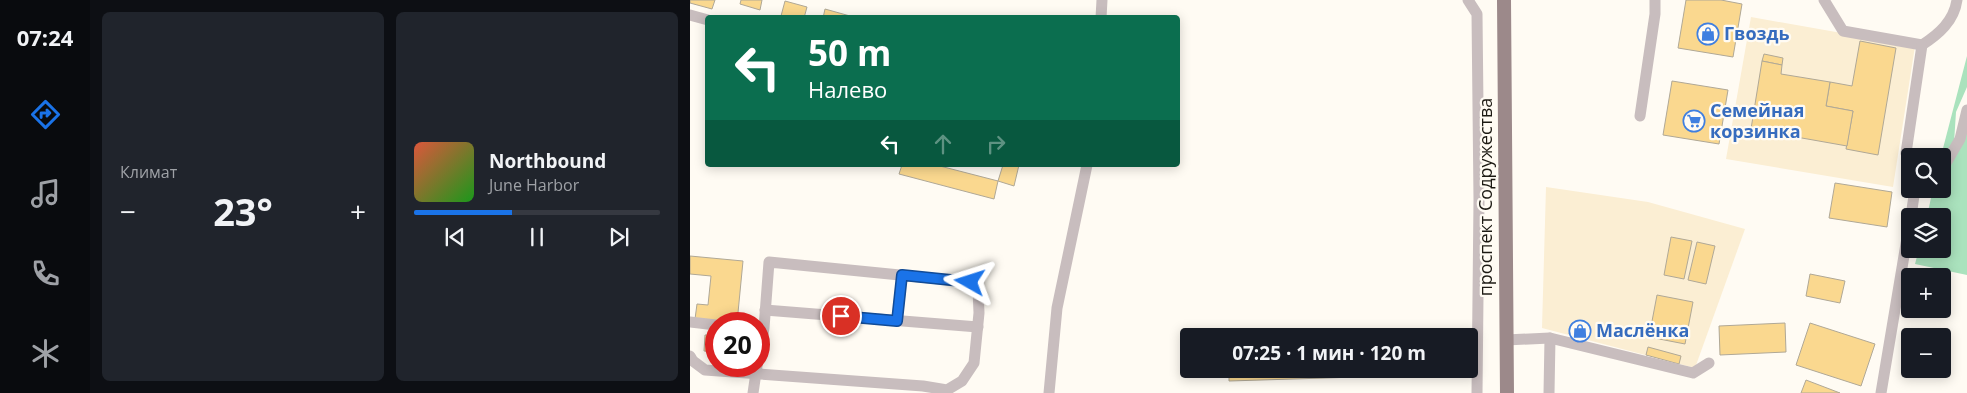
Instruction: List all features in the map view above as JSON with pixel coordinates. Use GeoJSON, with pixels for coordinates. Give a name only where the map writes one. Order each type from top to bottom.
{"type":"FeatureCollection","features":[{"type":"Feature","properties":{"kind":"main road","name":"проспект Содружества"},"geometry":{"type":"LineString","coordinates":[[1504,0],[1507,393]]}},
{"type":"Feature","properties":{"kind":"street"},"geometry":{"type":"LineString","coordinates":[[1101,15],[1102,0]]}},
{"type":"Feature","properties":{"kind":"street"},"geometry":{"type":"LineString","coordinates":[[1468,0],[1478,14],[1477,393]]}},
{"type":"Feature","properties":{"kind":"street"},"geometry":{"type":"LineString","coordinates":[[1640,116],[1655,14],[1655,0]]}},
{"type":"Feature","properties":{"kind":"street"},"geometry":{"type":"LineString","coordinates":[[1824,0],[1843,31],[1922,45],[1932,39],[1946,25],[1954,13],[1957,0]]}},
{"type":"Feature","properties":{"kind":"street"},"geometry":{"type":"LineString","coordinates":[[690,15],[705,19]]}},
{"type":"Feature","properties":{"kind":"street"},"geometry":{"type":"LineString","coordinates":[[1907,148],[1922,45]]}},
{"type":"Feature","properties":{"kind":"street"},"geometry":{"type":"LineString","coordinates":[[1951,154],[1960,139],[1967,110]]}},
{"type":"Feature","properties":{"kind":"street"},"geometry":{"type":"LineString","coordinates":[[1049,393],[1052,341],[1057,308],[1087,167]]}},
{"type":"Feature","properties":{"kind":"street"},"geometry":{"type":"LineString","coordinates":[[1880,393],[1903,258]]}},
{"type":"Feature","properties":{"kind":"street"},"geometry":{"type":"LineString","coordinates":[[770,372],[923,386],[947,392],[962,381],[974,363],[978,327],[978,289],[970,282],[769,262],[765,310],[978,327]]}},
{"type":"Feature","properties":{"kind":"street"},"geometry":{"type":"LineString","coordinates":[[897,321],[902,275]]}},
{"type":"Feature","properties":{"kind":"street"},"geometry":{"type":"LineString","coordinates":[[690,322],[705,324]]}},
{"type":"Feature","properties":{"kind":"street"},"geometry":{"type":"LineString","coordinates":[[1506,340],[1550,338],[1693,373],[1709,363]]}},
{"type":"Feature","properties":{"kind":"street"},"geometry":{"type":"LineString","coordinates":[[1549,393],[1550,338]]}},
{"type":"Feature","properties":{"kind":"street"},"geometry":{"type":"LineString","coordinates":[[690,356],[692,361],[705,370]]}},
{"type":"Feature","properties":{"kind":"street"},"geometry":{"type":"LineString","coordinates":[[753,393],[755,377]]}},
{"type":"Feature","properties":{"kind":"shaded area"},"geometry":{"type":"Polygon","coordinates":[[[1751,17],[1915,46],[1893,187],[1726,159],[1751,17]]]}},
{"type":"Feature","properties":{"kind":"shaded area"},"geometry":{"type":"Polygon","coordinates":[[[1546,187],[1648,202],[1745,229],[1695,368],[1542,328],[1546,187]]]}},
{"type":"Feature","properties":{"kind":"green space"},"geometry":{"type":"Polygon","coordinates":[[[1967,56],[1967,87],[1956,112],[1954,143],[1967,116],[1967,275],[1951,272],[1951,268],[1934,268],[1915,264],[1917,258],[1951,258],[1951,208],[1929,208],[1931,198],[1951,198],[1951,148],[1943,148],[1967,56]]]}},
{"type":"Feature","properties":{"kind":"building"},"geometry":{"type":"Polygon","coordinates":[[[690,0],[715,0],[712,9],[690,3],[690,0]]]}},
{"type":"Feature","properties":{"kind":"building"},"geometry":{"type":"Polygon","coordinates":[[[741,0],[762,0],[760,10],[740,4],[741,0]]]}},
{"type":"Feature","properties":{"kind":"building","name":"Гвоздь"},"geometry":{"type":"Polygon","coordinates":[[[1686,0],[1721,0],[1742,4],[1733,57],[1678,48],[1686,0]]]}},
{"type":"Feature","properties":{"kind":"building"},"geometry":{"type":"Polygon","coordinates":[[[785,1],[807,7],[805,15],[781,15],[785,1]]]}},
{"type":"Feature","properties":{"kind":"building"},"geometry":{"type":"Polygon","coordinates":[[[825,9],[846,15],[824,15],[825,9]]]}},
{"type":"Feature","properties":{"kind":"building"},"geometry":{"type":"Polygon","coordinates":[[[1860,41],[1896,48],[1878,155],[1846,149],[1853,111],[1826,106],[1830,82],[1852,86],[1860,41]]]}},
{"type":"Feature","properties":{"kind":"building"},"geometry":{"type":"Polygon","coordinates":[[[1764,54],[1783,58],[1782,65],[1762,61],[1764,54]]]}},
{"type":"Feature","properties":{"kind":"building"},"geometry":{"type":"Polygon","coordinates":[[[1762,61],[1782,65],[1781,74],[1830,82],[1826,106],[1853,111],[1847,146],[1751,129],[1762,61]]]}},
{"type":"Feature","properties":{"kind":"building","name":"Семейная корзинка"},"geometry":{"type":"Polygon","coordinates":[[[1672,81],[1728,90],[1719,144],[1663,135],[1672,81]]]}},
{"type":"Feature","properties":{"kind":"building"},"geometry":{"type":"Polygon","coordinates":[[[901,167],[944,167],[998,181],[994,199],[899,174],[901,167]]]}},
{"type":"Feature","properties":{"kind":"building"},"geometry":{"type":"Polygon","coordinates":[[[1002,167],[1019,167],[1014,186],[998,181],[1002,167]]]}},
{"type":"Feature","properties":{"kind":"building"},"geometry":{"type":"Polygon","coordinates":[[[1835,183],[1892,192],[1887,227],[1829,218],[1835,183]]]}},
{"type":"Feature","properties":{"kind":"building"},"geometry":{"type":"Polygon","coordinates":[[[1671,237],[1692,241],[1684,279],[1664,275],[1671,237]]]}},
{"type":"Feature","properties":{"kind":"building"},"geometry":{"type":"Polygon","coordinates":[[[1697,242],[1715,246],[1706,284],[1688,280],[1697,242]]]}},
{"type":"Feature","properties":{"kind":"building"},"geometry":{"type":"Polygon","coordinates":[[[690,256],[743,261],[738,312],[705,312],[705,320],[695,319],[697,304],[708,305],[711,276],[690,274],[690,256]]]}},
{"type":"Feature","properties":{"kind":"building"},"geometry":{"type":"Polygon","coordinates":[[[1810,274],[1845,281],[1840,303],[1806,296],[1810,274]]]}},
{"type":"Feature","properties":{"kind":"building"},"geometry":{"type":"Polygon","coordinates":[[[1657,295],[1693,302],[1685,344],[1649,337],[1657,295]]]}},
{"type":"Feature","properties":{"kind":"building"},"geometry":{"type":"Polygon","coordinates":[[[1572,323],[1590,328],[1587,339],[1569,334],[1572,323]]]}},
{"type":"Feature","properties":{"kind":"building"},"geometry":{"type":"Polygon","coordinates":[[[1785,323],[1786,352],[1720,355],[1719,326],[1785,323]]]}},
{"type":"Feature","properties":{"kind":"building"},"geometry":{"type":"Polygon","coordinates":[[[1810,323],[1875,344],[1861,386],[1796,365],[1810,323]]]}},
{"type":"Feature","properties":{"kind":"building"},"geometry":{"type":"Polygon","coordinates":[[[1648,347],[1681,356],[1679,364],[1646,355],[1648,347]]]}},
{"type":"Feature","properties":{"kind":"building"},"geometry":{"type":"Polygon","coordinates":[[[1229,378],[1325,378],[1229,381],[1229,378]]]}},
{"type":"Feature","properties":{"kind":"building"},"geometry":{"type":"Polygon","coordinates":[[[1806,380],[1840,393],[1801,393],[1806,380]]]}},
{"type":"Feature","properties":{"kind":"place","name":"Гвоздь"},"geometry":{"type":"Point","coordinates":[1708,34]}},
{"type":"Feature","properties":{"kind":"place","name":"Семейная корзинка"},"geometry":{"type":"Point","coordinates":[1694,121]}},
{"type":"Feature","properties":{"kind":"place","name":"Маслёнка"},"geometry":{"type":"Point","coordinates":[1580,331]}},
{"type":"Feature","properties":{"kind":"route"},"geometry":{"type":"LineString","coordinates":[[841,316],[897,321],[902,275],[970,282]]}}]}
